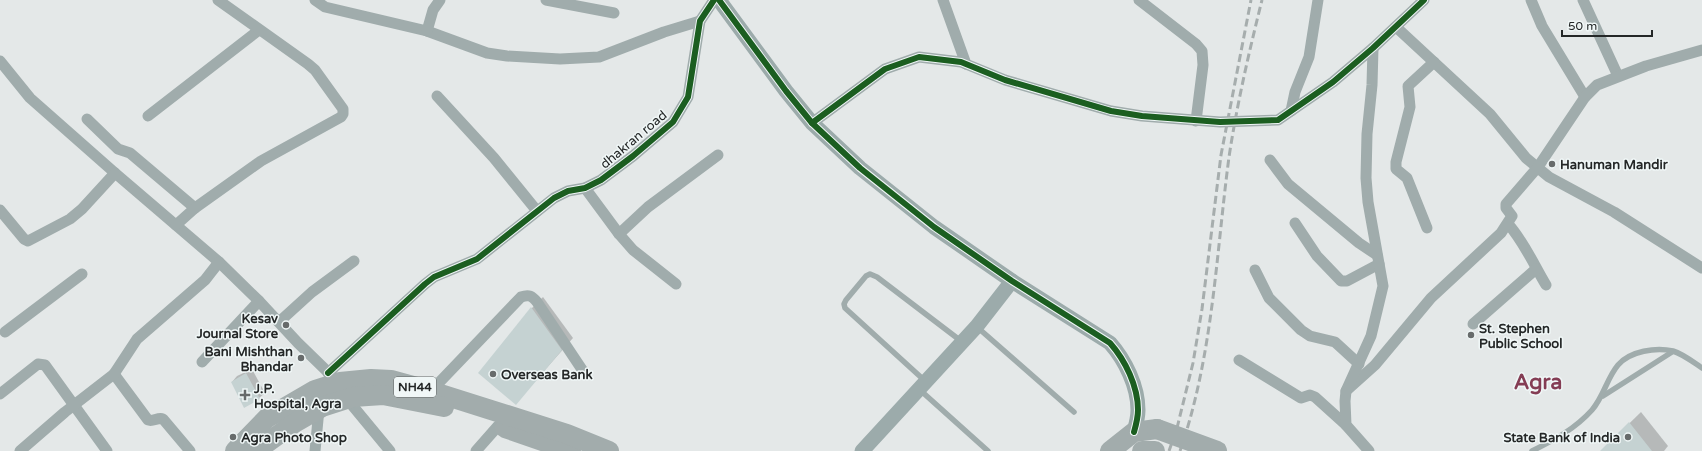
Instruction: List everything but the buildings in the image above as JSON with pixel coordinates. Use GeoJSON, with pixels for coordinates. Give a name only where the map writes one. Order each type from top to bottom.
{"type":"FeatureCollection","features":[{"type":"Feature","properties":{"kind":"highway","name":"NH44"},"geometry":{"type":"LineString","coordinates":[[235,451],[267,418],[315,390],[338,384],[371,379],[391,380],[430,391],[567,434],[609,451]]}},
{"type":"Feature","properties":{"kind":"highway","name":"NH44"},"geometry":{"type":"LineString","coordinates":[[258,451],[296,422],[319,409],[338,384]]}},
{"type":"Feature","properties":{"kind":"highway","name":"NH44"},"geometry":{"type":"LineString","coordinates":[[338,384],[353,397],[382,395],[445,407],[571,451]]}},
{"type":"Feature","properties":{"kind":"highway"},"geometry":{"type":"LineString","coordinates":[[1110,451],[1134,432],[1157,429],[1217,451]]}},
{"type":"Feature","properties":{"kind":"street"},"geometry":{"type":"LineString","coordinates":[[176,225],[194,208],[261,161],[341,117],[343,114],[343,110],[315,70],[218,0]]}},
{"type":"Feature","properties":{"kind":"street"},"geometry":{"type":"LineString","coordinates":[[315,0],[427,31],[487,53],[507,56],[583,58],[599,57],[664,32],[700,25],[714,0]]}},
{"type":"Feature","properties":{"kind":"street"},"geometry":{"type":"LineString","coordinates":[[427,31],[434,10],[440,0]]}},
{"type":"Feature","properties":{"kind":"street"},"geometry":{"type":"LineString","coordinates":[[546,0],[614,13]]}},
{"type":"Feature","properties":{"kind":"street"},"geometry":{"type":"LineString","coordinates":[[719,0],[812,123],[860,168],[934,227],[1012,281],[1110,343],[1118,352],[1131,378],[1137,400],[1138,411],[1134,432]]}},
{"type":"Feature","properties":{"kind":"street"},"geometry":{"type":"LineString","coordinates":[[943,0],[966,64]]}},
{"type":"Feature","properties":{"kind":"street"},"geometry":{"type":"LineString","coordinates":[[1139,0],[1196,44],[1202,51],[1202,72],[1196,121]]}},
{"type":"Feature","properties":{"kind":"street"},"geometry":{"type":"LineString","coordinates":[[1291,111],[1295,92],[1309,57],[1318,0]]}},
{"type":"Feature","properties":{"kind":"street"},"geometry":{"type":"LineString","coordinates":[[1531,0],[1542,26],[1585,97]]}},
{"type":"Feature","properties":{"kind":"street"},"geometry":{"type":"LineString","coordinates":[[1583,0],[1618,76]]}},
{"type":"Feature","properties":{"kind":"street"},"geometry":{"type":"LineString","coordinates":[[812,123],[890,66],[919,57],[956,61],[1005,80],[1111,111],[1142,116],[1196,121],[1220,122],[1278,120],[1333,82],[1396,27],[1419,2]]}},
{"type":"Feature","properties":{"kind":"street","name":"dhakran road"},"geometry":{"type":"LineString","coordinates":[[338,384],[426,284],[434,278],[476,259],[554,198],[568,191],[585,188],[601,180],[633,156],[673,122],[688,97],[700,25]]}},
{"type":"Feature","properties":{"kind":"street"},"geometry":{"type":"LineString","coordinates":[[1396,27],[1490,114],[1526,158],[1549,177],[1614,212],[1702,268]]}},
{"type":"Feature","properties":{"kind":"street"},"geometry":{"type":"LineString","coordinates":[[148,116],[259,30]]}},
{"type":"Feature","properties":{"kind":"street"},"geometry":{"type":"LineString","coordinates":[[1346,425],[1346,390],[1371,336],[1383,286],[1368,202],[1366,178],[1367,134],[1372,85],[1373,48]]}},
{"type":"Feature","properties":{"kind":"street"},"geometry":{"type":"LineString","coordinates":[[1346,390],[1375,365],[1431,298],[1501,233],[1512,216],[1506,208],[1506,204],[1538,167],[1585,97],[1597,85],[1646,66],[1702,50]]}},
{"type":"Feature","properties":{"kind":"street"},"geometry":{"type":"LineString","coordinates":[[0,61],[30,98],[219,262],[259,300],[338,384],[390,451]]}},
{"type":"Feature","properties":{"kind":"street"},"geometry":{"type":"LineString","coordinates":[[1426,228],[1407,178],[1396,169],[1396,162],[1410,107],[1408,86],[1434,62]]}},
{"type":"Feature","properties":{"kind":"street"},"geometry":{"type":"LineString","coordinates":[[437,96],[494,158],[537,211]]}},
{"type":"Feature","properties":{"kind":"street"},"geometry":{"type":"LineString","coordinates":[[87,119],[118,149],[130,153],[194,208]]}},
{"type":"Feature","properties":{"kind":"street"},"geometry":{"type":"LineString","coordinates":[[619,234],[648,207],[718,155]]}},
{"type":"Feature","properties":{"kind":"street"},"geometry":{"type":"LineString","coordinates":[[1270,160],[1288,184],[1378,259]]}},
{"type":"Feature","properties":{"kind":"street"},"geometry":{"type":"LineString","coordinates":[[0,210],[24,239],[28,241],[70,219],[82,209],[115,173]]}},
{"type":"Feature","properties":{"kind":"street"},"geometry":{"type":"LineString","coordinates":[[585,188],[619,234],[633,250],[676,284]]}},
{"type":"Feature","properties":{"kind":"street"},"geometry":{"type":"LineString","coordinates":[[1295,223],[1317,256],[1341,281],[1347,280],[1378,259]]}},
{"type":"Feature","properties":{"kind":"street"},"geometry":{"type":"LineString","coordinates":[[1508,224],[1519,236],[1546,285]]}},
{"type":"Feature","properties":{"kind":"street"},"geometry":{"type":"LineString","coordinates":[[279,322],[312,292],[354,261]]}},
{"type":"Feature","properties":{"kind":"street"},"geometry":{"type":"LineString","coordinates":[[20,451],[74,405],[114,374],[137,339],[205,280],[219,262]]}},
{"type":"Feature","properties":{"kind":"street"},"geometry":{"type":"LineString","coordinates":[[1473,324],[1536,269]]}},
{"type":"Feature","properties":{"kind":"street"},"geometry":{"type":"LineString","coordinates":[[1255,270],[1269,298],[1301,330],[1310,336],[1335,342],[1359,364]]}},
{"type":"Feature","properties":{"kind":"street"},"geometry":{"type":"LineString","coordinates":[[0,322],[2,334],[82,274]]}},
{"type":"Feature","properties":{"kind":"street"},"geometry":{"type":"LineString","coordinates":[[862,451],[977,326],[1012,281]]}},
{"type":"Feature","properties":{"kind":"street"},"geometry":{"type":"LineString","coordinates":[[430,391],[521,297],[527,295],[537,302],[583,371]]}},
{"type":"Feature","properties":{"kind":"street"},"geometry":{"type":"LineString","coordinates":[[202,362],[259,300]]}},
{"type":"Feature","properties":{"kind":"street"},"geometry":{"type":"LineString","coordinates":[[1239,360],[1301,398],[1310,396],[1315,397],[1346,425],[1369,451]]}},
{"type":"Feature","properties":{"kind":"street"},"geometry":{"type":"LineString","coordinates":[[0,394],[35,366],[42,364],[48,368],[107,451]]}},
{"type":"Feature","properties":{"kind":"street"},"geometry":{"type":"LineString","coordinates":[[114,374],[148,420],[151,421],[160,418],[163,420],[190,451]]}},
{"type":"Feature","properties":{"kind":"street"},"geometry":{"type":"LineString","coordinates":[[315,451],[319,409]]}},
{"type":"Feature","properties":{"kind":"street"},"geometry":{"type":"LineString","coordinates":[[476,451],[498,426]]}},
{"type":"Feature","properties":{"kind":"lane"},"geometry":{"type":"LineString","coordinates":[[962,342],[877,277],[870,274],[866,276],[844,304],[845,308],[988,451]]}},
{"type":"Feature","properties":{"kind":"lane"},"geometry":{"type":"LineString","coordinates":[[977,326],[1074,412]]}},
{"type":"Feature","properties":{"kind":"lane"},"geometry":{"type":"LineString","coordinates":[[1532,451],[1556,439],[1576,425],[1592,410],[1603,396],[1619,364],[1630,355],[1649,350],[1672,351],[1687,358],[1702,368]]}},
{"type":"Feature","properties":{"kind":"lane"},"geometry":{"type":"LineString","coordinates":[[1603,396],[1672,351]]}},
{"type":"Feature","properties":{"kind":"railway"},"geometry":{"type":"LineString","coordinates":[[1169,451],[1177,428],[1193,363],[1202,309],[1221,155],[1251,0]]}},
{"type":"Feature","properties":{"kind":"railway"},"geometry":{"type":"LineString","coordinates":[[1180,451],[1200,379],[1207,342],[1232,137],[1252,39],[1262,0]]}},
{"type":"Feature","properties":{"kind":"cycle path"},"geometry":{"type":"LineString","coordinates":[[328,373],[434,277],[477,259],[554,198],[568,191],[585,188],[601,180],[633,156],[673,122],[688,97],[700,21],[714,0]]}},
{"type":"Feature","properties":{"kind":"cycle path"},"geometry":{"type":"LineString","coordinates":[[719,0],[786,91],[812,123],[860,168],[934,227],[1012,281],[1110,343],[1121,357],[1130,374],[1136,392],[1138,413],[1134,432]]}},
{"type":"Feature","properties":{"kind":"cycle path"},"geometry":{"type":"LineString","coordinates":[[812,123],[885,69],[919,57],[961,62],[1005,80],[1111,111],[1142,116],[1220,122],[1278,120],[1333,82],[1373,48],[1424,0]]}},
{"type":"Feature","properties":{"kind":"place","name":"Hanuman Mandir"},"geometry":{"type":"Point","coordinates":[1552,164]}},
{"type":"Feature","properties":{"kind":"place","name":"Kesav Journal Store"},"geometry":{"type":"Point","coordinates":[286,325]}},
{"type":"Feature","properties":{"kind":"place","name":"St. Stephen Public School"},"geometry":{"type":"Point","coordinates":[1471,335]}},
{"type":"Feature","properties":{"kind":"place","name":"Bani Mishthan Bhandar"},"geometry":{"type":"Point","coordinates":[301,358]}},
{"type":"Feature","properties":{"kind":"place","name":"Overseas Bank"},"geometry":{"type":"Point","coordinates":[493,374]}},
{"type":"Feature","properties":{"kind":"place","name":"J.P. Hospital, Agra"},"geometry":{"type":"Point","coordinates":[245,395]}},
{"type":"Feature","properties":{"kind":"place","name":"Agra Photo Shop"},"geometry":{"type":"Point","coordinates":[233,437]}},
{"type":"Feature","properties":{"kind":"place","name":"State Bank of India"},"geometry":{"type":"Point","coordinates":[1628,437]}},
{"type":"Feature","properties":{"kind":"district","name":"Agra"},"geometry":{"type":"Point","coordinates":[1538,382]}}]}
